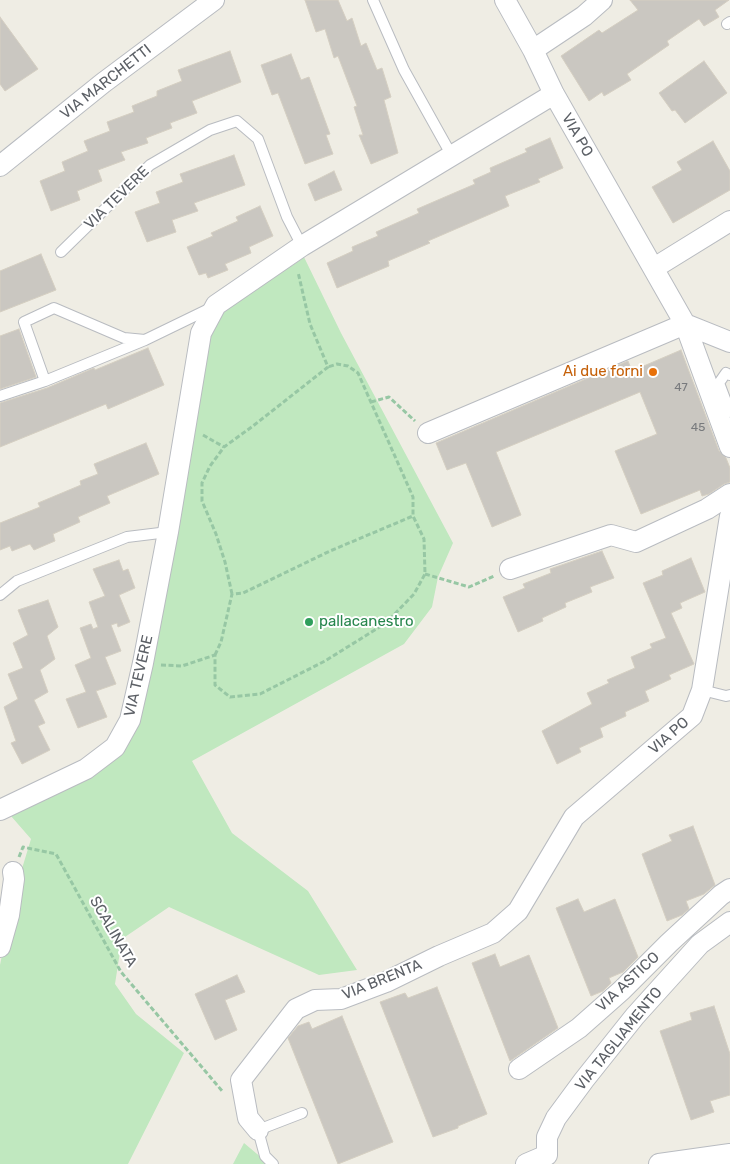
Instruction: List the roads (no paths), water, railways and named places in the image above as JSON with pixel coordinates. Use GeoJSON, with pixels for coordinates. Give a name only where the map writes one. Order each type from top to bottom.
{"type":"FeatureCollection","features":[{"type":"Feature","properties":{"kind":"street","name":"VIA MARCHETTI"},"geometry":{"type":"LineString","coordinates":[[0,166],[103,83],[214,0]]}},
{"type":"Feature","properties":{"kind":"street","name":"VIA PO"},"geometry":{"type":"LineString","coordinates":[[505,0],[533,50],[554,94],[685,324],[730,448]]}},
{"type":"Feature","properties":{"kind":"street"},"geometry":{"type":"LineString","coordinates":[[533,50],[584,16],[602,0]]}},
{"type":"Feature","properties":{"kind":"street","name":"VIA TEVERE"},"geometry":{"type":"LineString","coordinates":[[0,810],[86,769],[115,747],[130,720],[168,532],[201,333],[216,305],[296,251],[554,94]]}},
{"type":"Feature","properties":{"kind":"street"},"geometry":{"type":"LineString","coordinates":[[654,268],[730,221]]}},
{"type":"Feature","properties":{"kind":"street"},"geometry":{"type":"LineString","coordinates":[[428,434],[685,324],[730,342]]}},
{"type":"Feature","properties":{"kind":"street"},"geometry":{"type":"LineString","coordinates":[[510,569],[612,534],[636,542],[707,509],[730,494]]}},
{"type":"Feature","properties":{"kind":"street","name":"VIA PO"},"geometry":{"type":"LineString","coordinates":[[518,911],[574,817],[692,716],[702,690],[730,516]]}},
{"type":"Feature","properties":{"kind":"street"},"geometry":{"type":"LineString","coordinates":[[0,947],[9,915],[14,878],[13,872]]}},
{"type":"Feature","properties":{"kind":"street","name":"VIA ASTICO"},"geometry":{"type":"LineString","coordinates":[[519,1069],[579,1028],[622,990],[714,901],[730,889]]}},
{"type":"Feature","properties":{"kind":"street","name":"VIA BRENTA"},"geometry":{"type":"LineString","coordinates":[[258,1130],[248,1118],[241,1080],[296,1009],[315,1000],[341,999],[386,982],[439,956],[493,933],[518,911]]}},
{"type":"Feature","properties":{"kind":"street","name":"VIA TAGLIAMENTO"},"geometry":{"type":"LineString","coordinates":[[526,1164],[553,1159],[547,1137],[556,1118],[584,1080],[635,1016],[700,944],[730,922]]}},
{"type":"Feature","properties":{"kind":"street"},"geometry":{"type":"LineString","coordinates":[[659,1164],[730,1154]]}},
{"type":"Feature","properties":{"kind":"lane"},"geometry":{"type":"LineString","coordinates":[[373,0],[404,70],[452,156]]}},
{"type":"Feature","properties":{"kind":"lane","name":"VIA TEVERE"},"geometry":{"type":"LineString","coordinates":[[61,252],[150,165],[210,130],[237,121],[258,139],[287,217],[296,251]]}},
{"type":"Feature","properties":{"kind":"lane","name":"VIA TEVERE"},"geometry":{"type":"LineString","coordinates":[[0,396],[45,381],[145,340],[216,305]]}},
{"type":"Feature","properties":{"kind":"lane"},"geometry":{"type":"LineString","coordinates":[[45,381],[24,322],[54,308],[124,338],[145,340]]}},
{"type":"Feature","properties":{"kind":"lane"},"geometry":{"type":"LineString","coordinates":[[730,375],[726,374],[719,383],[730,412]]}},
{"type":"Feature","properties":{"kind":"lane"},"geometry":{"type":"LineString","coordinates":[[0,595],[18,580],[128,538],[168,532]]}},
{"type":"Feature","properties":{"kind":"lane"},"geometry":{"type":"LineString","coordinates":[[702,690],[726,696],[730,695]]}},
{"type":"Feature","properties":{"kind":"lane"},"geometry":{"type":"LineString","coordinates":[[258,1130],[302,1112]]}},
{"type":"Feature","properties":{"kind":"lane","name":"VIA BRENTA"},"geometry":{"type":"LineString","coordinates":[[258,1130],[264,1156],[273,1164]]}},
{"type":"Feature","properties":{"kind":"place","name":"Ai due forni"},"geometry":{"type":"Point","coordinates":[653,372]}},
{"type":"Feature","properties":{"kind":"place","name":"pallacanestro"},"geometry":{"type":"Point","coordinates":[309,622]}}]}
